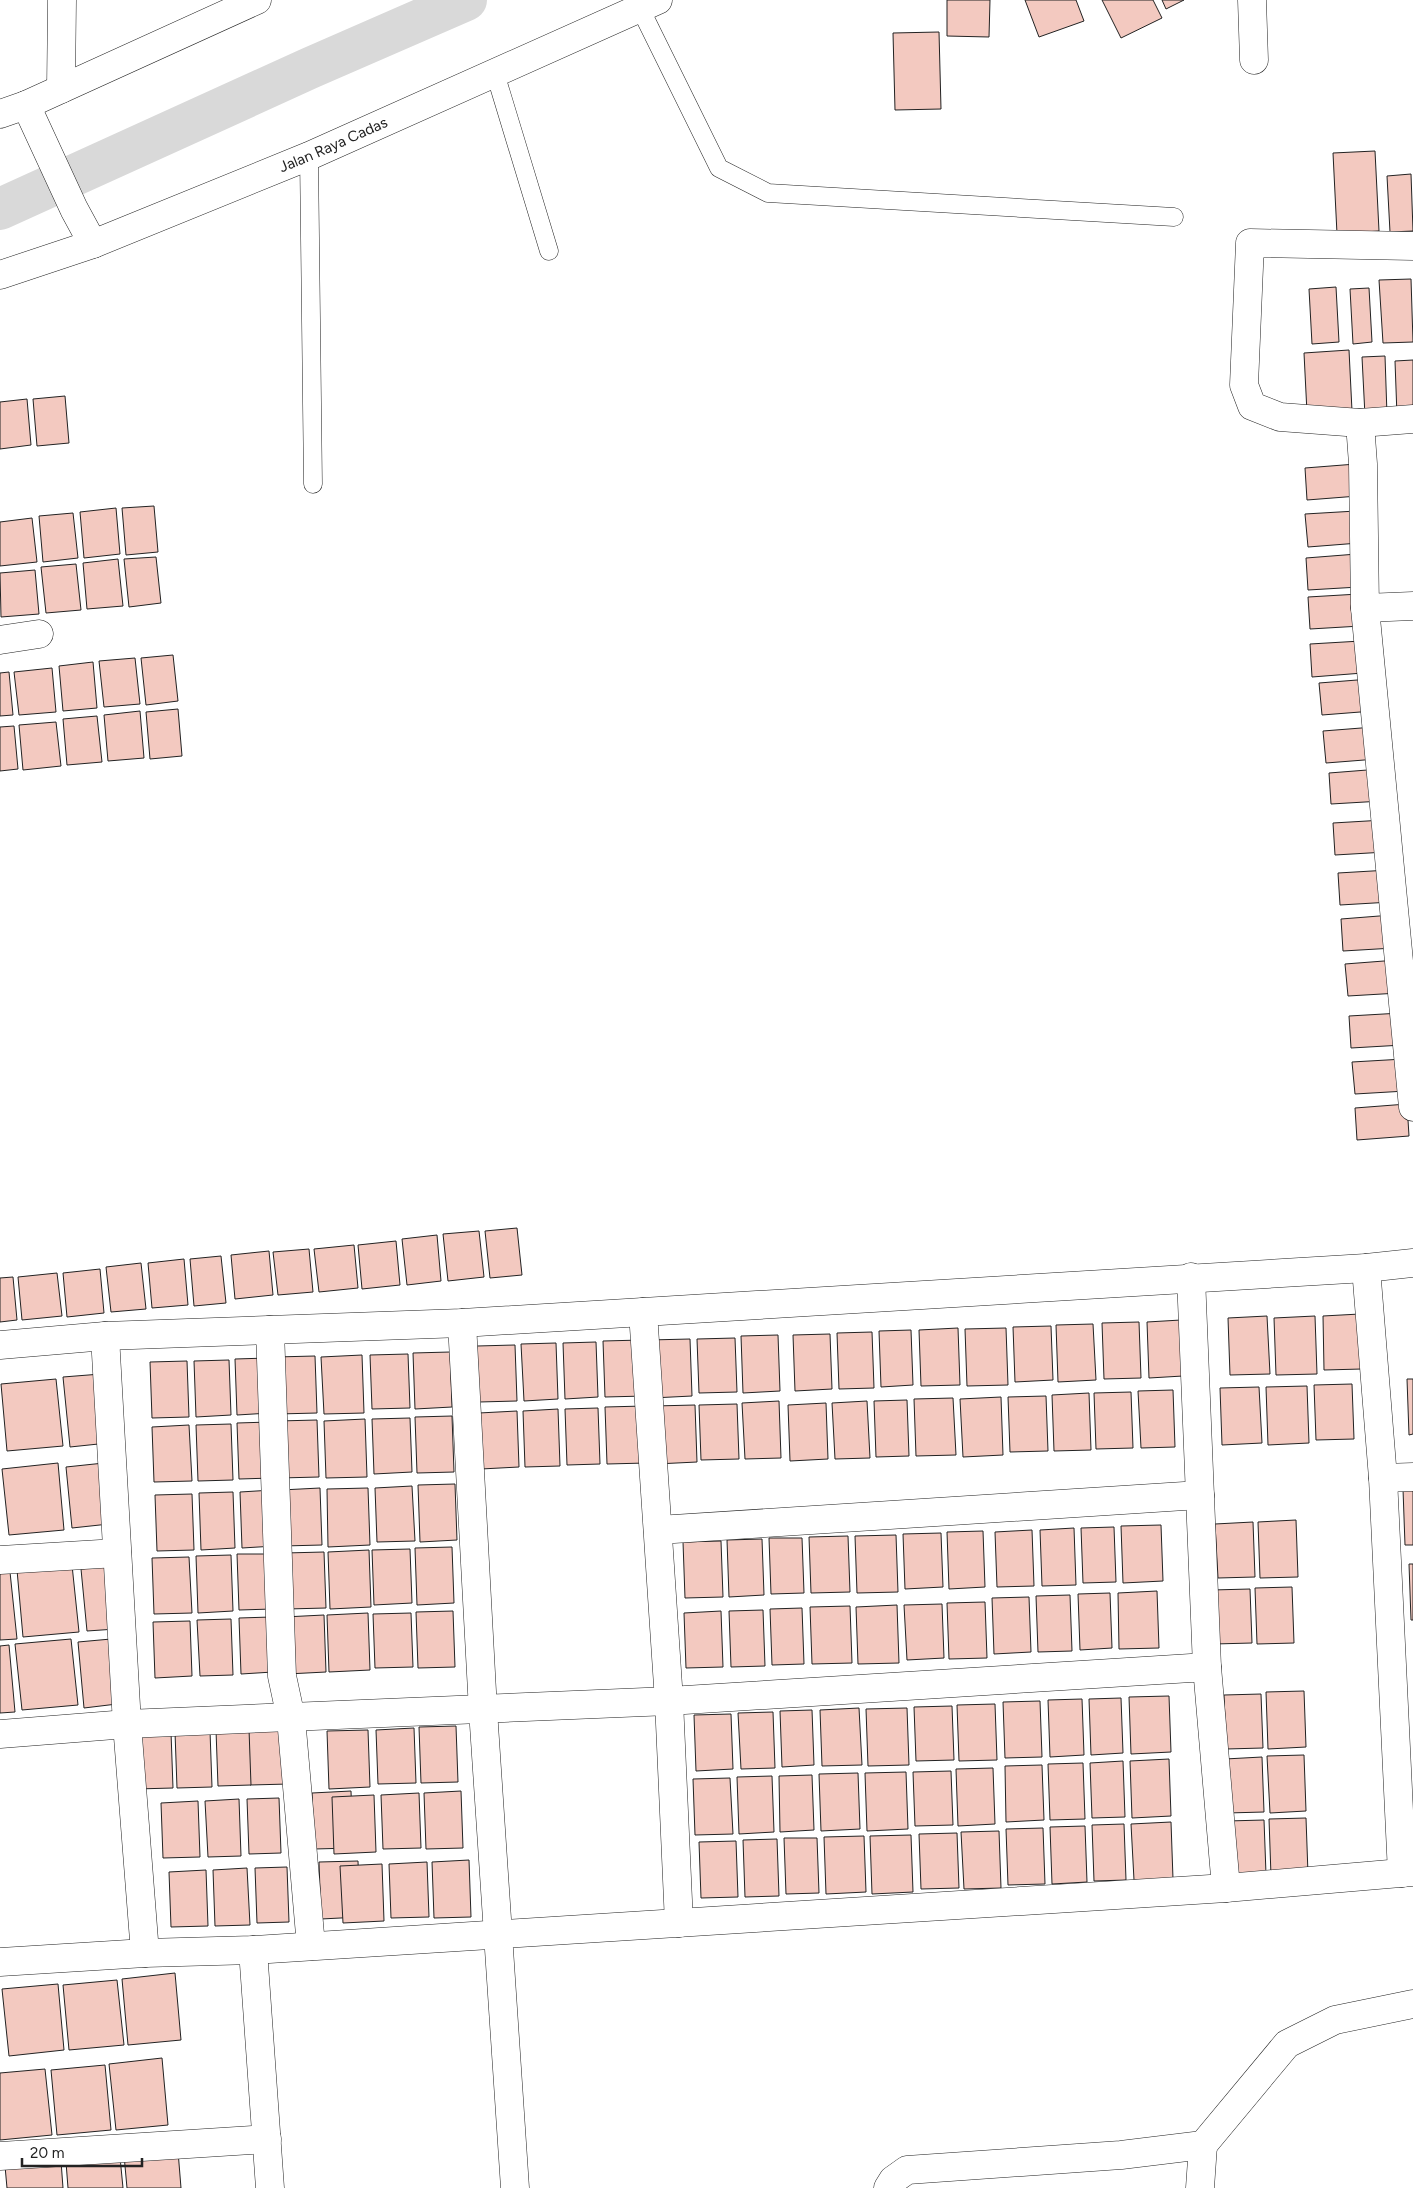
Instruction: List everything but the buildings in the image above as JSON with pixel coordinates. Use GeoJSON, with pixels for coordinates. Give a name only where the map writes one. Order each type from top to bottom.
{"type":"FeatureCollection","features":[{"type":"Feature","properties":{"kind":"street"},"geometry":{"type":"LineString","coordinates":[[61,89],[62,0]]}},
{"type":"Feature","properties":{"kind":"street"},"geometry":{"type":"LineString","coordinates":[[0,114],[26,105],[257,0]]}},
{"type":"Feature","properties":{"kind":"street"},"geometry":{"type":"LineString","coordinates":[[1252,0],[1254,60]]}},
{"type":"Feature","properties":{"kind":"street","name":"Jalan Raya Cadas"},"geometry":{"type":"LineString","coordinates":[[0,275],[93,244],[308,156],[649,4]]}},
{"type":"Feature","properties":{"kind":"street"},"geometry":{"type":"LineString","coordinates":[[26,105],[74,209],[93,244]]}},
{"type":"Feature","properties":{"kind":"street"},"geometry":{"type":"LineString","coordinates":[[1413,246],[1250,243],[1244,385],[1252,406],[1280,417],[1360,423],[1413,418]]}},
{"type":"Feature","properties":{"kind":"street"},"geometry":{"type":"LineString","coordinates":[[1360,423],[1363,464],[1365,608],[1413,1107]]}},
{"type":"Feature","properties":{"kind":"street"},"geometry":{"type":"LineString","coordinates":[[1365,608],[1413,606]]}},
{"type":"Feature","properties":{"kind":"street"},"geometry":{"type":"LineString","coordinates":[[0,640],[39,634]]}},
{"type":"Feature","properties":{"kind":"street"},"geometry":{"type":"LineString","coordinates":[[0,1344],[105,1336],[462,1323],[1191,1277],[1366,1268],[1413,1263]]}},
{"type":"Feature","properties":{"kind":"street"},"geometry":{"type":"LineString","coordinates":[[0,1962],[145,1953],[253,1950],[1226,1888],[1408,1873],[1403,1658],[1383,1478],[1366,1268]]}},
{"type":"Feature","properties":{"kind":"street"},"geometry":{"type":"LineString","coordinates":[[1191,1277],[1207,1667],[1226,1888]]}},
{"type":"Feature","properties":{"kind":"street"},"geometry":{"type":"LineString","coordinates":[[643,1312],[669,1701],[680,1923]]}},
{"type":"Feature","properties":{"kind":"street"},"geometry":{"type":"LineString","coordinates":[[462,1323],[483,1710],[516,2188]]}},
{"type":"Feature","properties":{"kind":"street"},"geometry":{"type":"LineString","coordinates":[[270,1330],[282,1676],[291,1718],[311,1946]]}},
{"type":"Feature","properties":{"kind":"street"},"geometry":{"type":"LineString","coordinates":[[105,1336],[127,1724],[145,1953]]}},
{"type":"Feature","properties":{"kind":"street"},"geometry":{"type":"LineString","coordinates":[[1383,1478],[1413,1477]]}},
{"type":"Feature","properties":{"kind":"street"},"geometry":{"type":"LineString","coordinates":[[658,1530],[1200,1495]]}},
{"type":"Feature","properties":{"kind":"street"},"geometry":{"type":"LineString","coordinates":[[0,1560],[117,1553]]}},
{"type":"Feature","properties":{"kind":"street"},"geometry":{"type":"LineString","coordinates":[[0,1734],[127,1724],[669,1701],[1207,1667]]}},
{"type":"Feature","properties":{"kind":"street"},"geometry":{"type":"LineString","coordinates":[[253,1950],[270,2188]]}},
{"type":"Feature","properties":{"kind":"street"},"geometry":{"type":"LineString","coordinates":[[1200,2188],[1203,2145],[1287,2044],[1335,2020],[1413,2004]]}},
{"type":"Feature","properties":{"kind":"street"},"geometry":{"type":"LineString","coordinates":[[0,2156],[267,2139]]}},
{"type":"Feature","properties":{"kind":"street"},"geometry":{"type":"LineString","coordinates":[[888,2188],[893,2180],[907,2170],[1122,2155],[1203,2145]]}},
{"type":"Feature","properties":{"kind":"lane"},"geometry":{"type":"LineString","coordinates":[[649,4],[719,168],[768,193],[1174,217]]}},
{"type":"Feature","properties":{"kind":"lane"},"geometry":{"type":"LineString","coordinates":[[495,73],[549,251]]}},
{"type":"Feature","properties":{"kind":"lane"},"geometry":{"type":"LineString","coordinates":[[308,156],[312,484]]}},
{"type":"Feature","properties":{"kind":"waterway"},"geometry":{"type":"LineString","coordinates":[[0,209],[310,68],[466,0]]}}]}
